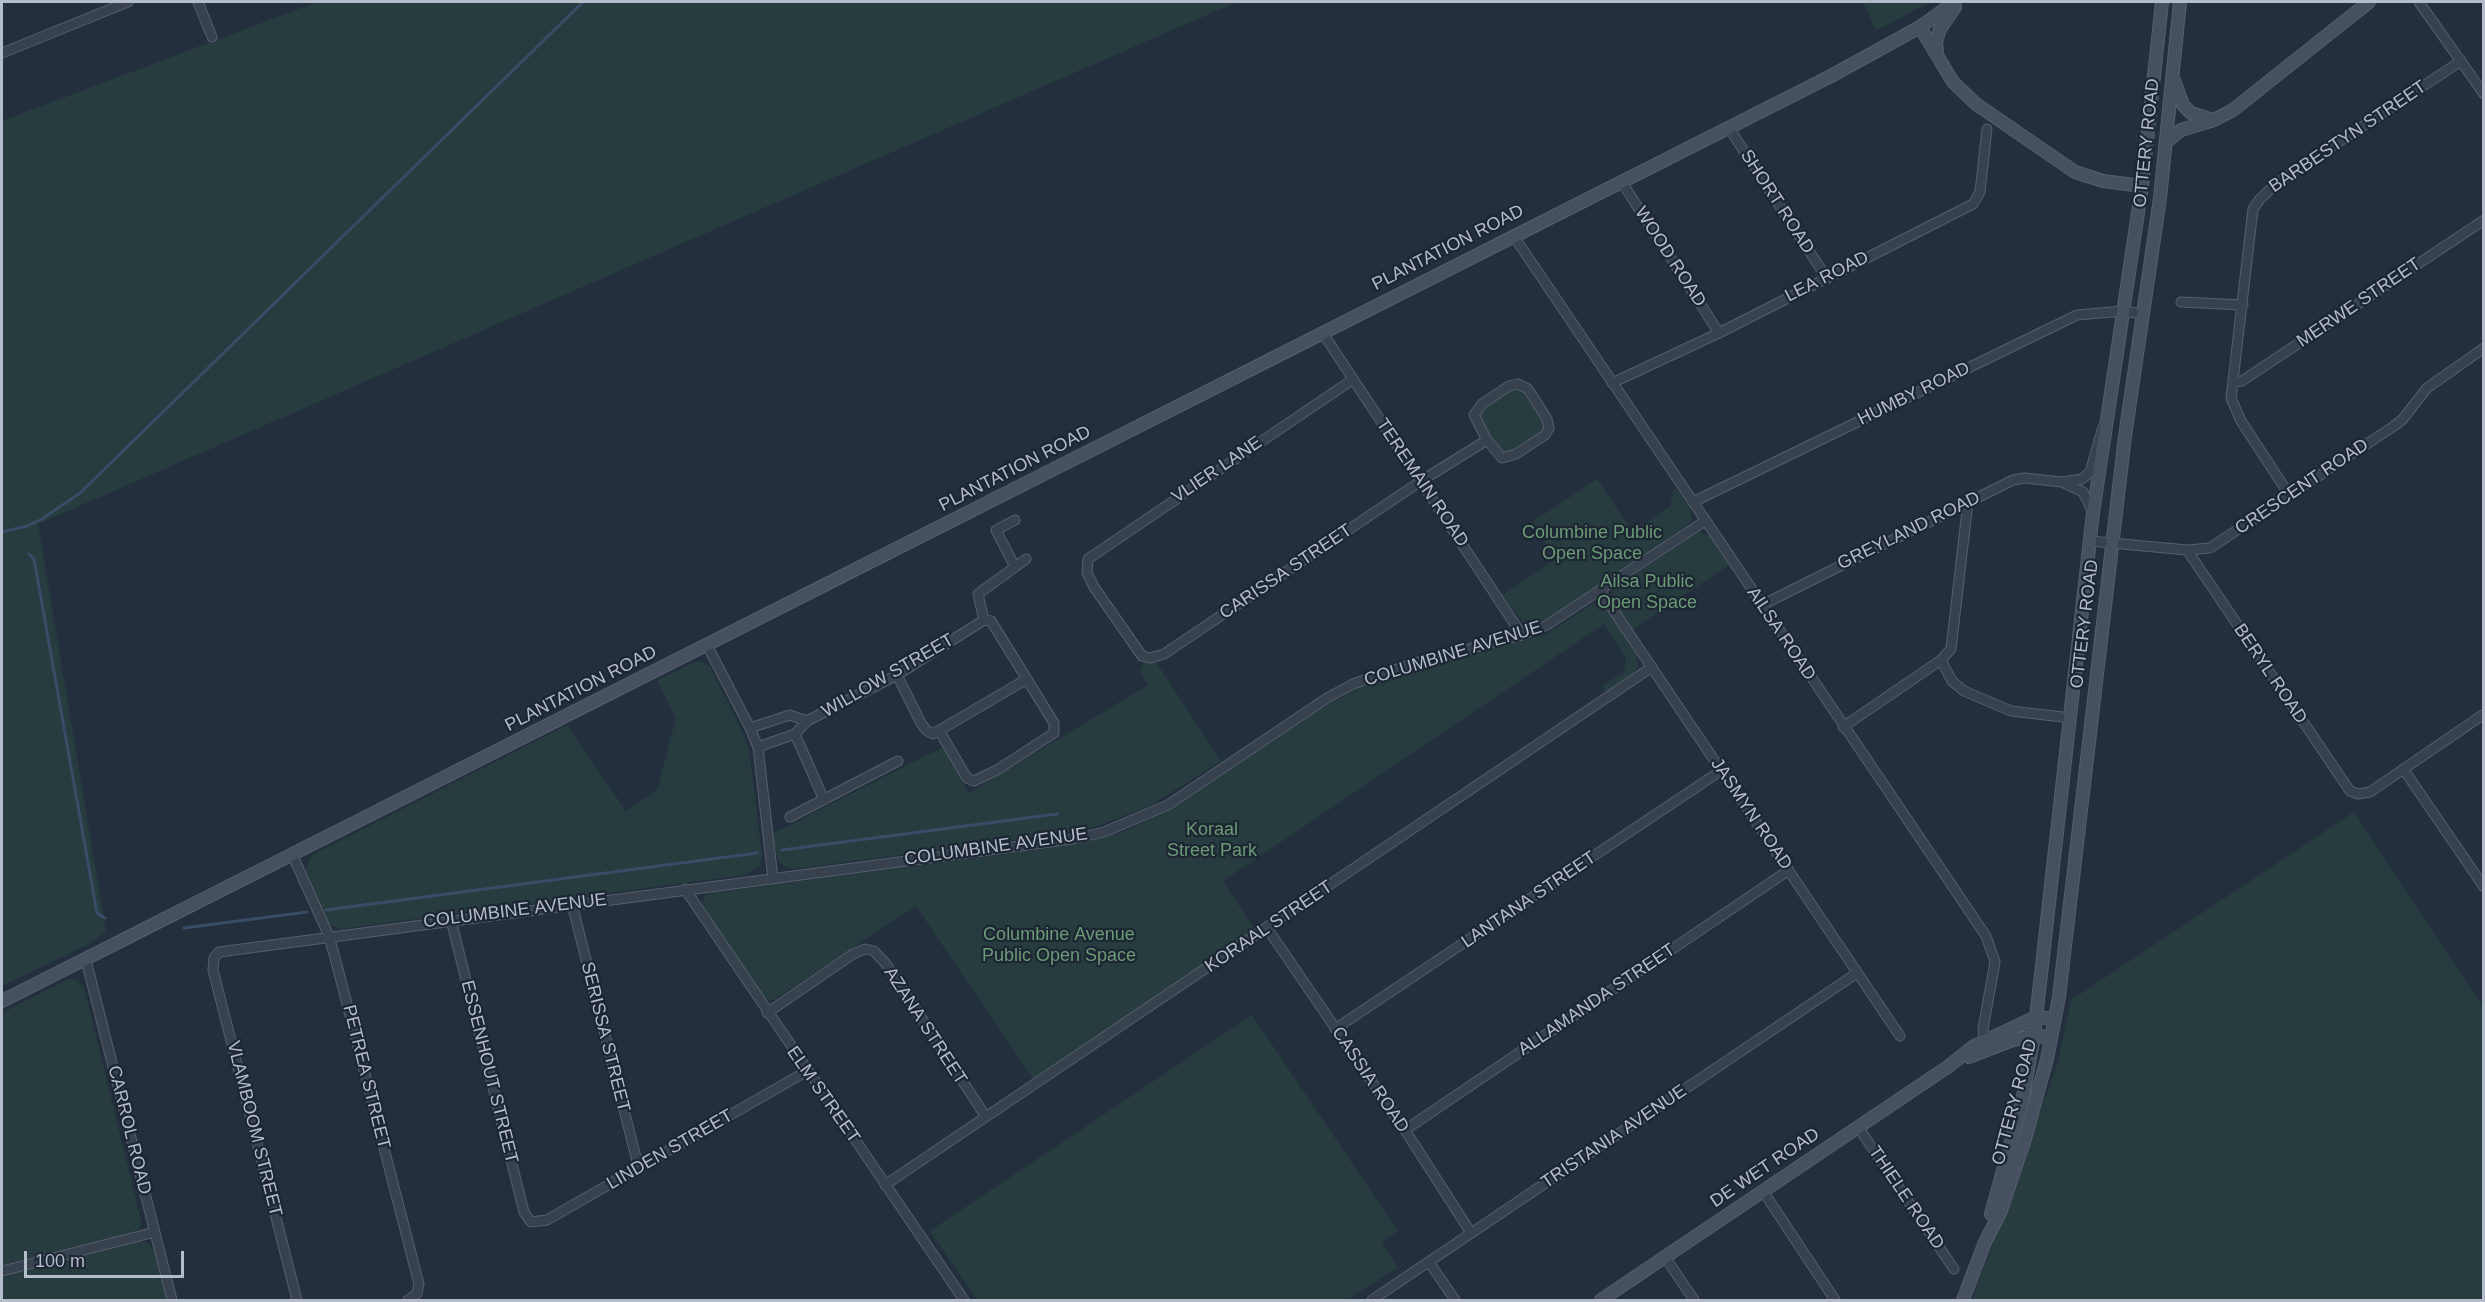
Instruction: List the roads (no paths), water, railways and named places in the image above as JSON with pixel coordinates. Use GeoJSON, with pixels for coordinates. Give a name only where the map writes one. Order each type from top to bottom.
{"type":"FeatureCollection","features":[{"type":"Feature","properties":{"kind":"street"},"geometry":{"type":"LineString","coordinates":[[2,53],[128,2]]}},
{"type":"Feature","properties":{"kind":"street"},"geometry":{"type":"LineString","coordinates":[[198,2],[212,37]]}},
{"type":"Feature","properties":{"kind":"street"},"geometry":{"type":"LineString","coordinates":[[1939,60],[1936,47],[1940,29],[1957,2]]}},
{"type":"Feature","properties":{"kind":"street","name":"PLANTATION ROAD"},"geometry":{"type":"LineString","coordinates":[[2,1001],[1513,235],[1729,128],[1920,27],[1957,2]]}},
{"type":"Feature","properties":{"kind":"street","name":"OTTERY ROAD"},"geometry":{"type":"LineString","coordinates":[[1963,1300],[1985,1242],[2022,1102],[2034,1036],[2090,542],[2106,419],[2142,186],[2162,2]]}},
{"type":"Feature","properties":{"kind":"street","name":"OTTERY ROAD"},"geometry":{"type":"LineString","coordinates":[[1985,1242],[2000,1213],[2036,1103],[2055,1019],[2066,953],[2113,543],[2166,142],[2180,2]]}},
{"type":"Feature","properties":{"kind":"street"},"geometry":{"type":"LineString","coordinates":[[2166,142],[2181,130],[2214,120],[2233,110],[2369,2]]}},
{"type":"Feature","properties":{"kind":"street"},"geometry":{"type":"LineString","coordinates":[[2420,2],[2484,94]]}},
{"type":"Feature","properties":{"kind":"street"},"geometry":{"type":"LineString","coordinates":[[1920,27],[1953,82],[1976,104],[2065,166],[2086,177],[2142,186]]}},
{"type":"Feature","properties":{"kind":"street","name":"BARBESTYN STREET"},"geometry":{"type":"LineString","coordinates":[[2290,495],[2234,409],[2233,382],[2250,222],[2260,199],[2277,183],[2461,61]]}},
{"type":"Feature","properties":{"kind":"street"},"geometry":{"type":"LineString","coordinates":[[2173,76],[2183,105],[2191,113],[2214,120]]}},
{"type":"Feature","properties":{"kind":"street","name":"SHORT ROAD"},"geometry":{"type":"LineString","coordinates":[[1729,128],[1826,277]]}},
{"type":"Feature","properties":{"kind":"street","name":"LEA ROAD"},"geometry":{"type":"LineString","coordinates":[[1612,383],[1719,333],[1973,204],[1980,192],[1987,129]]}},
{"type":"Feature","properties":{"kind":"street","name":"WOOD ROAD"},"geometry":{"type":"LineString","coordinates":[[1621,181],[1719,333]]}},
{"type":"Feature","properties":{"kind":"street","name":"MERWE STREET"},"geometry":{"type":"LineString","coordinates":[[2233,382],[2242,381],[2484,220]]}},
{"type":"Feature","properties":{"kind":"street","name":"AILSA ROAD"},"geometry":{"type":"LineString","coordinates":[[1513,235],[1990,944],[1994,969],[1984,1023],[1985,1045]]}},
{"type":"Feature","properties":{"kind":"street"},"geometry":{"type":"LineString","coordinates":[[2181,302],[2242,305]]}},
{"type":"Feature","properties":{"kind":"street","name":"HUMBY ROAD"},"geometry":{"type":"LineString","coordinates":[[1693,502],[2077,315],[2123,311],[2142,314]]}},
{"type":"Feature","properties":{"kind":"street","name":"TEREMAIN ROAD"},"geometry":{"type":"LineString","coordinates":[[1322,332],[1522,635]]}},
{"type":"Feature","properties":{"kind":"street","name":"CRESCENT ROAD"},"geometry":{"type":"LineString","coordinates":[[2090,542],[2187,550],[2210,548],[2394,426],[2402,420],[2427,387],[2484,348]]}},
{"type":"Feature","properties":{"kind":"street","name":"VLIER LANE"},"geometry":{"type":"LineString","coordinates":[[1150,658],[1137,652],[1094,587],[1087,573],[1086,564],[1098,550],[1352,380]]}},
{"type":"Feature","properties":{"kind":"street"},"geometry":{"type":"LineString","coordinates":[[1518,384],[1525,386],[1547,419],[1548,432],[1506,458],[1499,456],[1487,440],[1475,420],[1475,411],[1509,386],[1518,384]]}},
{"type":"Feature","properties":{"kind":"street"},"geometry":{"type":"LineString","coordinates":[[2062,482],[2076,481],[2088,476],[2096,444],[2106,419]]}},
{"type":"Feature","properties":{"kind":"street","name":"CARISSA STREET"},"geometry":{"type":"LineString","coordinates":[[1150,658],[1176,647],[1421,481],[1487,440]]}},
{"type":"Feature","properties":{"kind":"street","name":"GREYLAND ROAD"},"geometry":{"type":"LineString","coordinates":[[1762,605],[2017,479],[2062,482]]}},
{"type":"Feature","properties":{"kind":"street"},"geometry":{"type":"LineString","coordinates":[[2062,482],[2083,492],[2094,513]]}},
{"type":"Feature","properties":{"kind":"street"},"geometry":{"type":"LineString","coordinates":[[1843,727],[1948,654],[1952,643],[1968,502]]}},
{"type":"Feature","properties":{"kind":"street"},"geometry":{"type":"LineString","coordinates":[[1015,520],[996,530],[1015,567]]}},
{"type":"Feature","properties":{"kind":"street","name":"COLUMBINE AVENUE"},"geometry":{"type":"LineString","coordinates":[[214,958],[224,950],[1073,839],[1115,828],[1168,805],[1327,698],[1353,684],[1415,663],[1522,635],[1547,625],[1601,592],[1705,521]]}},
{"type":"Feature","properties":{"kind":"street","name":"BERYL ROAD"},"geometry":{"type":"LineString","coordinates":[[2187,550],[2343,783],[2358,794],[2370,792],[2404,770]]}},
{"type":"Feature","properties":{"kind":"street"},"geometry":{"type":"LineString","coordinates":[[940,732],[969,780],[981,780],[1051,736],[1055,730],[994,624],[984,620],[978,594],[1026,560]]}},
{"type":"Feature","properties":{"kind":"street","name":"JASMYN ROAD"},"geometry":{"type":"LineString","coordinates":[[1601,592],[1900,1036]]}},
{"type":"Feature","properties":{"kind":"street","name":"WILLOW STREET"},"geometry":{"type":"LineString","coordinates":[[758,747],[795,734],[807,721],[897,675],[984,620]]}},
{"type":"Feature","properties":{"kind":"street"},"geometry":{"type":"LineString","coordinates":[[707,645],[758,747],[773,879]]}},
{"type":"Feature","properties":{"kind":"street"},"geometry":{"type":"LineString","coordinates":[[1941,660],[1952,681],[1964,691],[2011,711],[2071,718]]}},
{"type":"Feature","properties":{"kind":"street","name":"KORAAL STREET"},"geometry":{"type":"LineString","coordinates":[[885,1185],[1652,667]]}},
{"type":"Feature","properties":{"kind":"street"},"geometry":{"type":"LineString","coordinates":[[897,675],[926,730],[933,734],[1027,680]]}},
{"type":"Feature","properties":{"kind":"street"},"geometry":{"type":"LineString","coordinates":[[2484,714],[2404,770],[2484,887]]}},
{"type":"Feature","properties":{"kind":"street","name":"WILLOW STREET"},"geometry":{"type":"LineString","coordinates":[[750,728],[790,715],[807,721]]}},
{"type":"Feature","properties":{"kind":"street"},"geometry":{"type":"LineString","coordinates":[[795,734],[824,800]]}},
{"type":"Feature","properties":{"kind":"street"},"geometry":{"type":"LineString","coordinates":[[790,817],[898,762]]}},
{"type":"Feature","properties":{"kind":"street","name":"LANTANA STREET"},"geometry":{"type":"LineString","coordinates":[[1335,1029],[1722,770]]}},
{"type":"Feature","properties":{"kind":"street","name":"PETREA STREET"},"geometry":{"type":"LineString","coordinates":[[292,854],[329,936],[419,1284],[417,1294],[408,1300]]}},
{"type":"Feature","properties":{"kind":"street","name":"ALLAMANDA STREET"},"geometry":{"type":"LineString","coordinates":[[1405,1130],[1789,870]]}},
{"type":"Feature","properties":{"kind":"street","name":"ELM STREET"},"geometry":{"type":"LineString","coordinates":[[685,889],[964,1300]]}},
{"type":"Feature","properties":{"kind":"street","name":"SERISSA STREET"},"geometry":{"type":"LineString","coordinates":[[572,904],[639,1169]]}},
{"type":"Feature","properties":{"kind":"street","name":"ESSENHOUT STREET"},"geometry":{"type":"LineString","coordinates":[[451,920],[524,1212],[531,1222]]}},
{"type":"Feature","properties":{"kind":"street","name":"CASSIA ROAD"},"geometry":{"type":"LineString","coordinates":[[1267,928],[1405,1130],[1471,1233]]}},
{"type":"Feature","properties":{"kind":"street","name":"AZANA STREET"},"geometry":{"type":"LineString","coordinates":[[767,1013],[853,954],[865,949],[874,951],[886,964],[986,1117]]}},
{"type":"Feature","properties":{"kind":"street","name":"VLAMBOOM STREET"},"geometry":{"type":"LineString","coordinates":[[214,958],[213,970],[297,1300]]}},
{"type":"Feature","properties":{"kind":"street","name":"CARROL ROAD"},"geometry":{"type":"LineString","coordinates":[[86,960],[172,1300]]}},
{"type":"Feature","properties":{"kind":"street","name":"TRISTANIA AVENUE"},"geometry":{"type":"LineString","coordinates":[[1372,1300],[1857,973]]}},
{"type":"Feature","properties":{"kind":"street","name":"DE WET ROAD"},"geometry":{"type":"LineString","coordinates":[[1600,1300],[1949,1066],[2036,1017],[2055,1019]]}},
{"type":"Feature","properties":{"kind":"street","name":"DE WET ROAD"},"geometry":{"type":"LineString","coordinates":[[1985,1045],[2034,1036],[2051,1037]]}},
{"type":"Feature","properties":{"kind":"street","name":"LINDEN STREET"},"geometry":{"type":"LineString","coordinates":[[531,1222],[544,1222],[807,1071]]}},
{"type":"Feature","properties":{"kind":"street","name":"THIELE ROAD"},"geometry":{"type":"LineString","coordinates":[[1858,1127],[1954,1269]]}},
{"type":"Feature","properties":{"kind":"street"},"geometry":{"type":"LineString","coordinates":[[1762,1191],[1835,1300]]}},
{"type":"Feature","properties":{"kind":"street"},"geometry":{"type":"LineString","coordinates":[[2,1271],[155,1232]]}},
{"type":"Feature","properties":{"kind":"street"},"geometry":{"type":"LineString","coordinates":[[1665,1257],[1694,1300]]}},
{"type":"Feature","properties":{"kind":"street"},"geometry":{"type":"LineString","coordinates":[[1429,1262],[1455,1300]]}},
{"type":"Feature","properties":{"kind":"waterway"},"geometry":{"type":"LineString","coordinates":[[2,532],[27,526],[42,519],[80,493],[583,2]]}},
{"type":"Feature","properties":{"kind":"waterway"},"geometry":{"type":"LineString","coordinates":[[29,554],[34,559],[97,913],[105,918]]}},
{"type":"Feature","properties":{"kind":"waterway"},"geometry":{"type":"LineString","coordinates":[[782,850],[1057,814]]}},
{"type":"Feature","properties":{"kind":"waterway"},"geometry":{"type":"LineString","coordinates":[[326,910],[757,853]]}},
{"type":"Feature","properties":{"kind":"waterway"},"geometry":{"type":"LineString","coordinates":[[184,928],[307,912]]}},
{"type":"Feature","properties":{"kind":"park label","name":"Columbine Public Open Space"},"geometry":{"type":"Point","coordinates":[1592,543]}},
{"type":"Feature","properties":{"kind":"park label","name":"Ailsa Public Open Space"},"geometry":{"type":"Point","coordinates":[1647,592]}},
{"type":"Feature","properties":{"kind":"park label","name":"Koraal Street Park"},"geometry":{"type":"Point","coordinates":[1212,840]}},
{"type":"Feature","properties":{"kind":"park label","name":"Columbine Avenue Public Open Space"},"geometry":{"type":"Point","coordinates":[1059,945]}}]}
